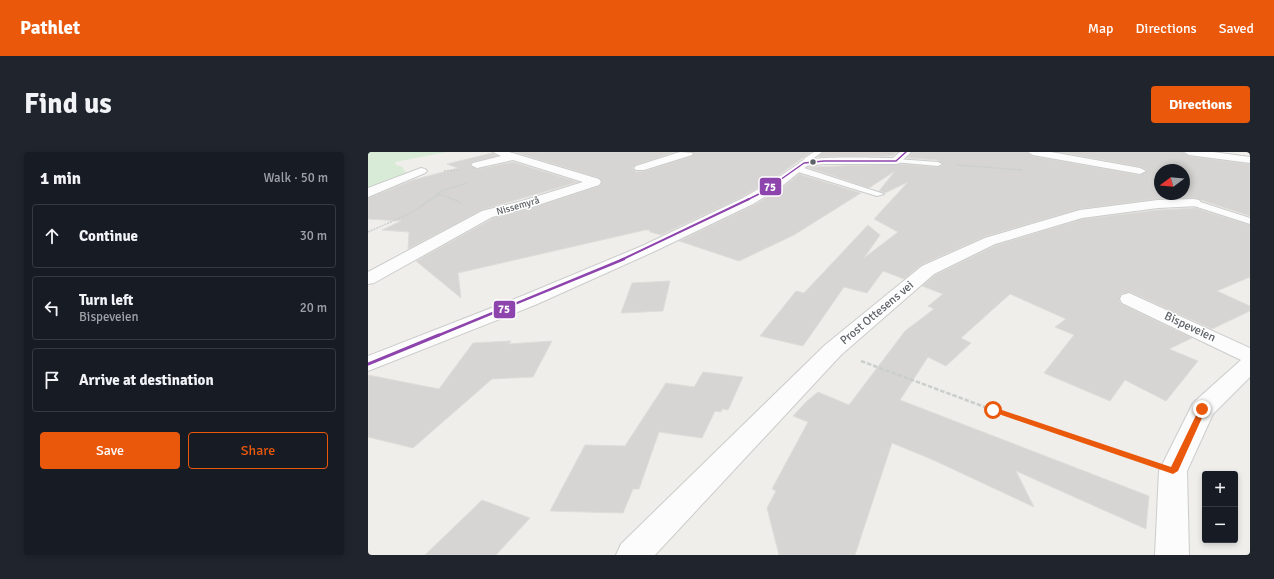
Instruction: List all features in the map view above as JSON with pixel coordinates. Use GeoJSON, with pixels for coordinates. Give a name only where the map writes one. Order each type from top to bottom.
{"type":"FeatureCollection","features":[{"type":"Feature","properties":{"kind":"street","name":"Nissemyrå"},"geometry":{"type":"LineString","coordinates":[[368,279],[487,214],[527,204],[594,182],[498,152]]}},
{"type":"Feature","properties":{"kind":"street"},"geometry":{"type":"LineString","coordinates":[[640,168],[686,152],[700,152]]}},
{"type":"Feature","properties":{"kind":"street"},"geometry":{"type":"LineString","coordinates":[[368,364],[513,306],[648,249],[763,192],[801,166],[824,161],[896,161],[906,152]]}},
{"type":"Feature","properties":{"kind":"street"},"geometry":{"type":"LineString","coordinates":[[1033,152],[1140,171]]}},
{"type":"Feature","properties":{"kind":"street"},"geometry":{"type":"LineString","coordinates":[[1189,152],[1250,160]]}},
{"type":"Feature","properties":{"kind":"street","name":"Nissemyrå"},"geometry":{"type":"LineString","coordinates":[[477,165],[512,157]]}},
{"type":"Feature","properties":{"kind":"street"},"geometry":{"type":"LineString","coordinates":[[368,193],[421,171]]}},
{"type":"Feature","properties":{"kind":"street","name":"Prost Ottesens vei"},"geometry":{"type":"LineString","coordinates":[[633,555],[833,350],[928,270],[990,241],[1080,214],[1158,204],[1194,203]]}},
{"type":"Feature","properties":{"kind":"street","name":"Bispeveien"},"geometry":{"type":"LineString","coordinates":[[1129,299],[1247,368],[1202,409],[1173,471],[1172,555]]}},
{"type":"Feature","properties":{"kind":"lane"},"geometry":{"type":"LineString","coordinates":[[819,152],[807,159],[801,166],[880,194]]}},
{"type":"Feature","properties":{"kind":"lane"},"geometry":{"type":"LineString","coordinates":[[896,161],[938,164]]}},
{"type":"Feature","properties":{"kind":"lane"},"geometry":{"type":"LineString","coordinates":[[1194,203],[1250,221]]}},
{"type":"Feature","properties":{"kind":"path"},"geometry":{"type":"LineString","coordinates":[[453,171],[459,174]]}},
{"type":"Feature","properties":{"kind":"path"},"geometry":{"type":"LineString","coordinates":[[368,232],[413,212],[440,192],[471,181]]}},
{"type":"Feature","properties":{"kind":"path"},"geometry":{"type":"LineString","coordinates":[[833,350],[993,410],[1173,471]]}},
{"type":"Feature","properties":{"kind":"green space"},"geometry":{"type":"Polygon","coordinates":[[[368,152],[447,152],[395,162],[396,165],[403,167],[404,171],[409,174],[368,191],[368,152]]]}},
{"type":"Feature","properties":{"kind":"building"},"geometry":{"type":"Polygon","coordinates":[[[514,152],[675,152],[636,165],[632,168],[636,172],[644,171],[692,156],[694,152],[811,152],[772,180],[742,197],[661,235],[650,232],[650,230],[645,230],[458,273],[461,298],[416,261],[493,218],[532,208],[599,186],[602,183],[599,178],[514,152]]]}},
{"type":"Feature","properties":{"kind":"building"},"geometry":{"type":"Polygon","coordinates":[[[823,152],[898,152],[892,156],[818,157],[823,152]]]}},
{"type":"Feature","properties":{"kind":"building"},"geometry":{"type":"Polygon","coordinates":[[[912,152],[1027,152],[1033,156],[1140,175],[1147,170],[1140,167],[1059,152],[1183,152],[1189,156],[1250,164],[1250,216],[1194,198],[1190,198],[1190,164],[1154,164],[1154,200],[1080,209],[984,237],[921,265],[904,279],[883,271],[867,293],[844,287],[803,346],[760,336],[796,291],[804,293],[868,225],[880,235],[864,258],[898,232],[874,219],[908,182],[885,193],[879,191],[895,171],[869,188],[807,167],[901,164],[938,167],[943,165],[938,160],[907,158],[912,152]]]}},
{"type":"Feature","properties":{"kind":"building"},"geometry":{"type":"Polygon","coordinates":[[[492,153],[497,156],[473,162],[470,165],[477,169],[513,162],[578,182],[482,210],[408,249],[409,232],[382,230],[401,221],[368,219],[368,198],[413,180],[458,168],[447,164],[492,153]]]}},
{"type":"Feature","properties":{"kind":"building"},"geometry":{"type":"Polygon","coordinates":[[[799,174],[861,193],[794,235],[739,261],[679,241],[754,205],[783,187],[799,174]]]}},
{"type":"Feature","properties":{"kind":"building"},"geometry":{"type":"Polygon","coordinates":[[[1195,208],[1250,225],[1250,277],[1217,291],[1250,306],[1250,311],[1212,329],[1130,292],[1121,294],[1119,300],[1121,304],[1192,338],[1169,349],[1198,361],[1166,401],[1125,380],[1110,401],[1044,373],[1074,335],[1055,327],[1066,319],[1010,294],[961,338],[971,343],[946,366],[928,357],[900,400],[1149,496],[1146,529],[1016,471],[1034,507],[931,459],[892,443],[855,555],[779,555],[767,508],[776,491],[772,489],[808,422],[793,416],[818,392],[849,405],[905,331],[934,309],[928,306],[943,294],[922,286],[935,275],[996,245],[1082,219],[1158,210],[1195,208]]]}},
{"type":"Feature","properties":{"kind":"building"},"geometry":{"type":"Polygon","coordinates":[[[670,281],[663,311],[621,313],[632,283],[670,281]]]}},
{"type":"Feature","properties":{"kind":"building"},"geometry":{"type":"Polygon","coordinates":[[[511,341],[509,344],[552,341],[533,377],[492,379],[413,448],[368,437],[368,375],[439,389],[473,343],[511,341]]]}},
{"type":"Feature","properties":{"kind":"building"},"geometry":{"type":"Polygon","coordinates":[[[703,372],[743,377],[728,410],[722,409],[721,412],[715,411],[702,438],[659,432],[639,489],[633,489],[623,513],[550,511],[585,445],[625,446],[666,383],[694,387],[703,372]]]}},
{"type":"Feature","properties":{"kind":"building"},"geometry":{"type":"Polygon","coordinates":[[[482,500],[530,518],[496,555],[425,555],[482,500]]]}},
{"type":"Feature","properties":{"kind":"transit line","name":"75"},"geometry":{"type":"LineString","coordinates":[[368,364],[513,306],[648,249],[763,192],[804,163],[824,161],[896,161],[906,152]]}},
{"type":"Feature","properties":{"kind":"route"},"geometry":{"type":"LineString","coordinates":[[993,410],[1173,471],[1202,409]]}}]}
